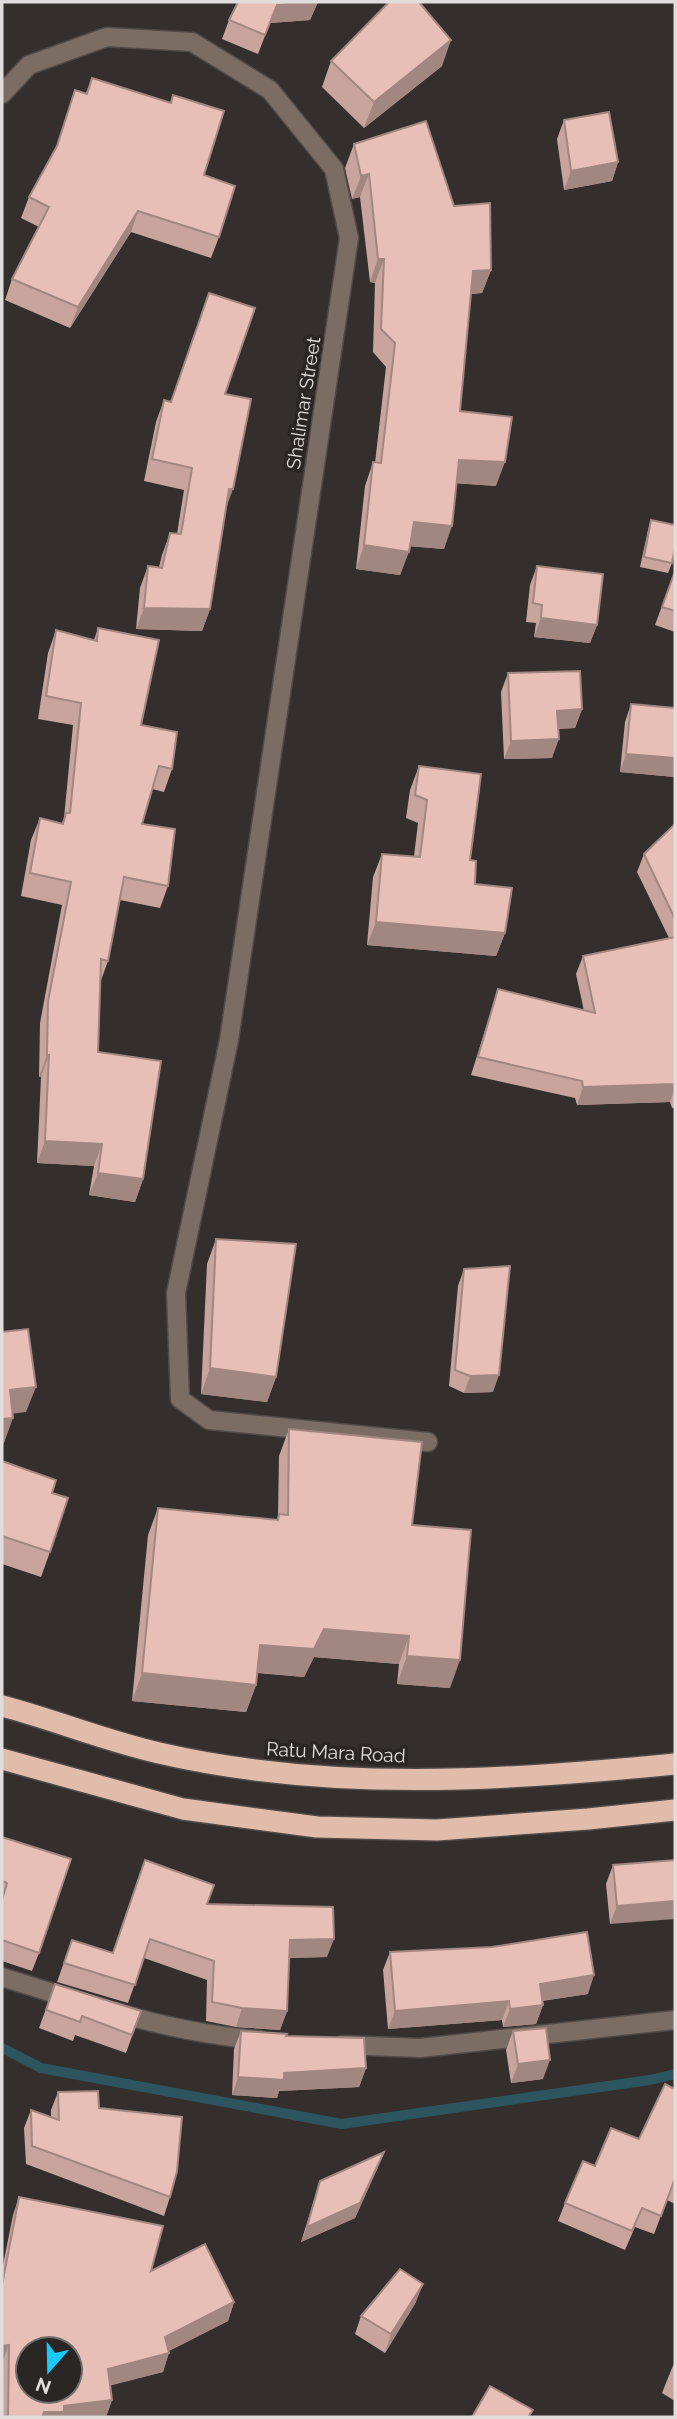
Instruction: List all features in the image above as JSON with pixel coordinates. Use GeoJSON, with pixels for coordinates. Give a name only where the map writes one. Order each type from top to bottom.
{"type":"FeatureCollection","features":[{"type":"Feature","properties":{"kind":"highway","name":"Ratu Mara Road"},"geometry":{"type":"LineString","coordinates":[[2,1706],[158,1753],[235,1767],[319,1777],[469,1779],[675,1764]]}},
{"type":"Feature","properties":{"kind":"highway"},"geometry":{"type":"LineString","coordinates":[[2,1759],[183,1809],[317,1827],[437,1830],[675,1810]]}},
{"type":"Feature","properties":{"kind":"street","name":"Shalimar Street"},"geometry":{"type":"LineString","coordinates":[[2,94],[29,65],[107,37],[192,42],[270,90],[334,169],[349,238],[229,1040],[176,1293],[180,1399],[209,1420],[428,1442]]}},
{"type":"Feature","properties":{"kind":"street"},"geometry":{"type":"LineString","coordinates":[[2,1977],[150,2022],[234,2038],[272,2040]]}},
{"type":"Feature","properties":{"kind":"street"},"geometry":{"type":"LineString","coordinates":[[323,2044],[420,2048],[675,2020]]}},
{"type":"Feature","properties":{"kind":"building"},"geometry":{"type":"Polygon","coordinates":[[[238,2],[317,2],[277,5],[265,35],[229,20],[238,2]]]}},
{"type":"Feature","properties":{"kind":"building"},"geometry":{"type":"Polygon","coordinates":[[[389,2],[419,2],[451,40],[374,102],[331,61],[389,2]]]}},
{"type":"Feature","properties":{"kind":"building"},"geometry":{"type":"Polygon","coordinates":[[[92,78],[171,103],[173,95],[224,111],[204,175],[235,186],[219,237],[138,211],[78,307],[12,279],[49,207],[29,197],[57,146],[75,90],[87,94],[92,78]]]}},
{"type":"Feature","properties":{"kind":"building"},"geometry":{"type":"Polygon","coordinates":[[[609,112],[618,162],[571,171],[564,120],[609,112]]]}},
{"type":"Feature","properties":{"kind":"building"},"geometry":{"type":"Polygon","coordinates":[[[426,121],[454,206],[490,203],[491,270],[473,271],[460,411],[512,417],[505,462],[459,460],[452,526],[414,522],[409,552],[364,545],[373,462],[381,463],[395,343],[381,329],[384,259],[378,259],[369,174],[361,176],[354,144],[426,121]]]}},
{"type":"Feature","properties":{"kind":"building"},"geometry":{"type":"Polygon","coordinates":[[[209,293],[255,308],[225,394],[251,399],[233,489],[229,489],[210,609],[144,608],[148,566],[162,568],[170,533],[181,534],[192,468],[152,459],[164,400],[171,402],[209,293]]]}},
{"type":"Feature","properties":{"kind":"building"},"geometry":{"type":"Polygon","coordinates":[[[651,520],[675,525],[672,563],[644,557],[651,520]]]}},
{"type":"Feature","properties":{"kind":"building"},"geometry":{"type":"Polygon","coordinates":[[[537,566],[603,574],[597,625],[541,618],[542,605],[533,603],[537,566]]]}},
{"type":"Feature","properties":{"kind":"building"},"geometry":{"type":"Polygon","coordinates":[[[675,571],[675,611],[662,607],[675,571]]]}},
{"type":"Feature","properties":{"kind":"building"},"geometry":{"type":"Polygon","coordinates":[[[98,628],[159,640],[141,725],[177,732],[172,769],[159,766],[142,824],[175,829],[168,886],[124,877],[108,961],[101,959],[98,1052],[161,1061],[143,1179],[98,1173],[102,1144],[45,1141],[49,1055],[48,1001],[71,882],[30,873],[40,818],[63,824],[66,813],[70,813],[81,703],[46,696],[56,630],[97,641],[98,628]]]}},
{"type":"Feature","properties":{"kind":"building"},"geometry":{"type":"Polygon","coordinates":[[[580,671],[582,709],[557,711],[559,739],[511,741],[508,673],[580,671]]]}},
{"type":"Feature","properties":{"kind":"building"},"geometry":{"type":"Polygon","coordinates":[[[631,704],[675,708],[675,758],[626,754],[631,704]]]}},
{"type":"Feature","properties":{"kind":"building"},"geometry":{"type":"Polygon","coordinates":[[[419,766],[481,774],[470,860],[476,861],[475,884],[512,888],[505,933],[376,922],[382,854],[420,857],[427,800],[415,795],[419,766]]]}},
{"type":"Feature","properties":{"kind":"building"},"geometry":{"type":"Polygon","coordinates":[[[675,824],[675,919],[644,854],[675,824]]]}},
{"type":"Feature","properties":{"kind":"building"},"geometry":{"type":"Polygon","coordinates":[[[675,937],[675,1084],[583,1087],[582,1081],[478,1057],[498,989],[595,1013],[583,956],[675,937]]]}},
{"type":"Feature","properties":{"kind":"building"},"geometry":{"type":"Polygon","coordinates":[[[216,1239],[296,1244],[276,1377],[210,1368],[216,1239]]]}},
{"type":"Feature","properties":{"kind":"building"},"geometry":{"type":"Polygon","coordinates":[[[510,1266],[499,1375],[470,1376],[455,1370],[464,1269],[510,1266]]]}},
{"type":"Feature","properties":{"kind":"building"},"geometry":{"type":"Polygon","coordinates":[[[28,1329],[36,1387],[10,1390],[13,1418],[2,1419],[2,1332],[28,1329]]]}},
{"type":"Feature","properties":{"kind":"building"},"geometry":{"type":"Polygon","coordinates":[[[289,1429],[422,1442],[412,1525],[471,1530],[460,1660],[407,1656],[409,1636],[324,1629],[314,1649],[260,1645],[256,1685],[142,1673],[158,1508],[278,1520],[279,1514],[288,1515],[289,1429]]]}},
{"type":"Feature","properties":{"kind":"building"},"geometry":{"type":"Polygon","coordinates":[[[2,1461],[56,1480],[52,1493],[68,1498],[50,1552],[2,1536],[2,1461]]]}},
{"type":"Feature","properties":{"kind":"building"},"geometry":{"type":"Polygon","coordinates":[[[2,1837],[71,1859],[39,1953],[2,1940],[2,1900],[7,1883],[2,1881],[2,1837]]]}},
{"type":"Feature","properties":{"kind":"building"},"geometry":{"type":"Polygon","coordinates":[[[145,1860],[214,1885],[207,1904],[333,1907],[334,1939],[290,1940],[287,2011],[242,2008],[212,2002],[214,1961],[150,1939],[135,1985],[64,1963],[72,1940],[113,1953],[145,1860]]]}},
{"type":"Feature","properties":{"kind":"building"},"geometry":{"type":"Polygon","coordinates":[[[675,1860],[675,1901],[617,1906],[613,1865],[675,1860]]]}},
{"type":"Feature","properties":{"kind":"building"},"geometry":{"type":"Polygon","coordinates":[[[587,1932],[594,1975],[540,1984],[543,2005],[510,2009],[509,2001],[395,2011],[390,1952],[492,1947],[587,1932]]]}},
{"type":"Feature","properties":{"kind":"building"},"geometry":{"type":"Polygon","coordinates":[[[55,1984],[141,2011],[132,2035],[82,2016],[80,2022],[46,2010],[55,1984]]]}},
{"type":"Feature","properties":{"kind":"building"},"geometry":{"type":"Polygon","coordinates":[[[546,2028],[550,2060],[518,2064],[513,2031],[546,2028]]]}},
{"type":"Feature","properties":{"kind":"building"},"geometry":{"type":"Polygon","coordinates":[[[241,2031],[287,2034],[286,2036],[364,2038],[366,2068],[284,2073],[284,2080],[238,2077],[241,2031]]]}},
{"type":"Feature","properties":{"kind":"building"},"geometry":{"type":"Polygon","coordinates":[[[665,2084],[675,2089],[675,2182],[661,2216],[642,2208],[632,2231],[565,2203],[583,2161],[595,2166],[611,2128],[639,2139],[665,2084]]]}},
{"type":"Feature","properties":{"kind":"building"},"geometry":{"type":"Polygon","coordinates":[[[98,2091],[99,2108],[182,2117],[177,2171],[170,2197],[32,2146],[31,2110],[59,2120],[58,2092],[98,2091]]]}},
{"type":"Feature","properties":{"kind":"building"},"geometry":{"type":"Polygon","coordinates":[[[384,2152],[360,2203],[307,2227],[320,2181],[384,2152]]]}},
{"type":"Feature","properties":{"kind":"building"},"geometry":{"type":"Polygon","coordinates":[[[19,2197],[163,2226],[151,2271],[205,2244],[234,2302],[165,2337],[169,2353],[108,2369],[112,2400],[84,2404],[84,2335],[14,2335],[14,2405],[72,2405],[64,2406],[64,2412],[44,2412],[42,2417],[8,2417],[9,2345],[2,2346],[2,2285],[19,2197]]]}},
{"type":"Feature","properties":{"kind":"building"},"geometry":{"type":"Polygon","coordinates":[[[400,2269],[423,2284],[391,2334],[361,2316],[400,2269]]]}},
{"type":"Feature","properties":{"kind":"building"},"geometry":{"type":"Polygon","coordinates":[[[490,2386],[533,2410],[528,2417],[472,2417],[490,2386]]]}},
{"type":"Feature","properties":{"kind":"waterway"},"geometry":{"type":"LineString","coordinates":[[2,2048],[41,2068],[342,2124],[650,2080],[675,2074]]}}]}
